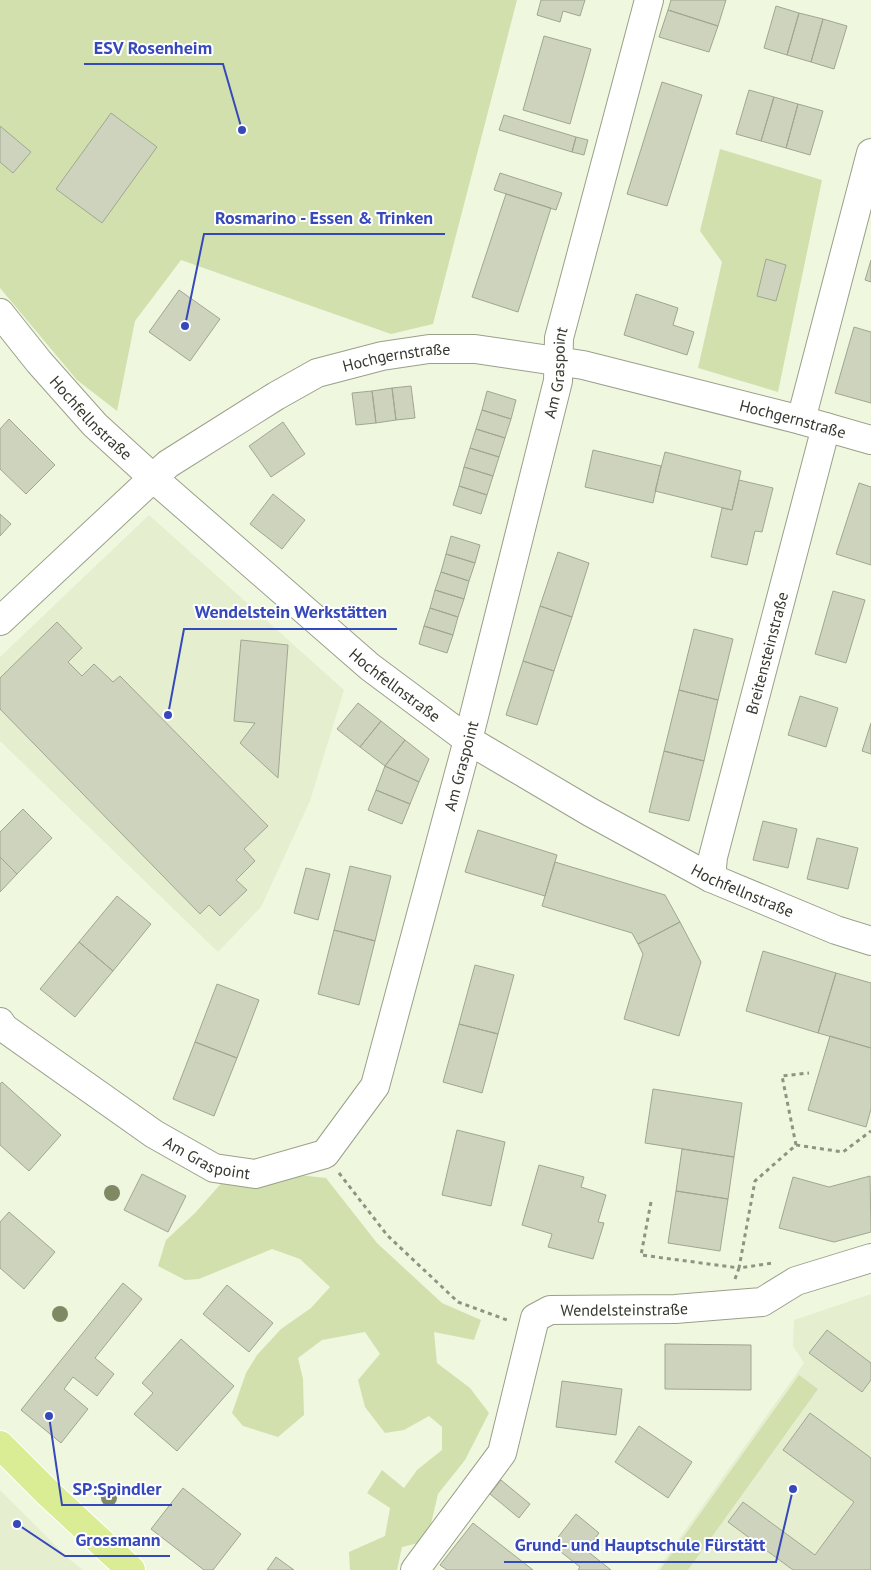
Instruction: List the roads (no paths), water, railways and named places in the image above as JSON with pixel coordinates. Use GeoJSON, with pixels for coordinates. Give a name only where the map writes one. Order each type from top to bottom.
{"type":"FeatureCollection","features":[{"type":"Feature","properties":{"kind":"main road"},"geometry":{"type":"LineString","coordinates":[[0,1444],[48,1494],[131,1570]]}},
{"type":"Feature","properties":{"kind":"street","name":"Am Graspoint"},"geometry":{"type":"LineString","coordinates":[[0,1022],[4,1028],[154,1134],[214,1168],[255,1174],[325,1154],[375,1086],[468,740],[558,381],[559,338],[649,0]]}},
{"type":"Feature","properties":{"kind":"street","name":"Breitensteinstraße"},"geometry":{"type":"LineString","coordinates":[[711,878],[713,857],[813,423],[871,153]]}},
{"type":"Feature","properties":{"kind":"street","name":"Hochfellnstraße"},"geometry":{"type":"LineString","coordinates":[[0,313],[95,425],[370,668],[468,740],[590,812],[711,878],[836,930],[871,941]]}},
{"type":"Feature","properties":{"kind":"street","name":"Hochgernstraße"},"geometry":{"type":"LineString","coordinates":[[0,621],[168,464],[221,430],[317,374],[382,356],[429,349],[476,349],[559,360],[813,423],[871,440]]}},
{"type":"Feature","properties":{"kind":"street","name":"Wendelsteinstraße"},"geometry":{"type":"LineString","coordinates":[[415,1570],[502,1453],[536,1318],[550,1310],[675,1309],[762,1302],[796,1281],[871,1258]]}},
{"type":"Feature","properties":{"kind":"place","name":"ESV Rosenheim"},"geometry":{"type":"Point","coordinates":[242,130]}},
{"type":"Feature","properties":{"kind":"place","name":"Rosmarino - Essen & Trinken"},"geometry":{"type":"Point","coordinates":[185,326]}},
{"type":"Feature","properties":{"kind":"place","name":"Wendelstein Werkstätten"},"geometry":{"type":"Point","coordinates":[168,715]}},
{"type":"Feature","properties":{"kind":"place","name":"SP:Spindler"},"geometry":{"type":"Point","coordinates":[49,1416]}},
{"type":"Feature","properties":{"kind":"place","name":"Grund- und Hauptschule Fürstätt"},"geometry":{"type":"Point","coordinates":[793,1489]}},
{"type":"Feature","properties":{"kind":"place","name":"Grossmann"},"geometry":{"type":"Point","coordinates":[17,1524]}}]}
